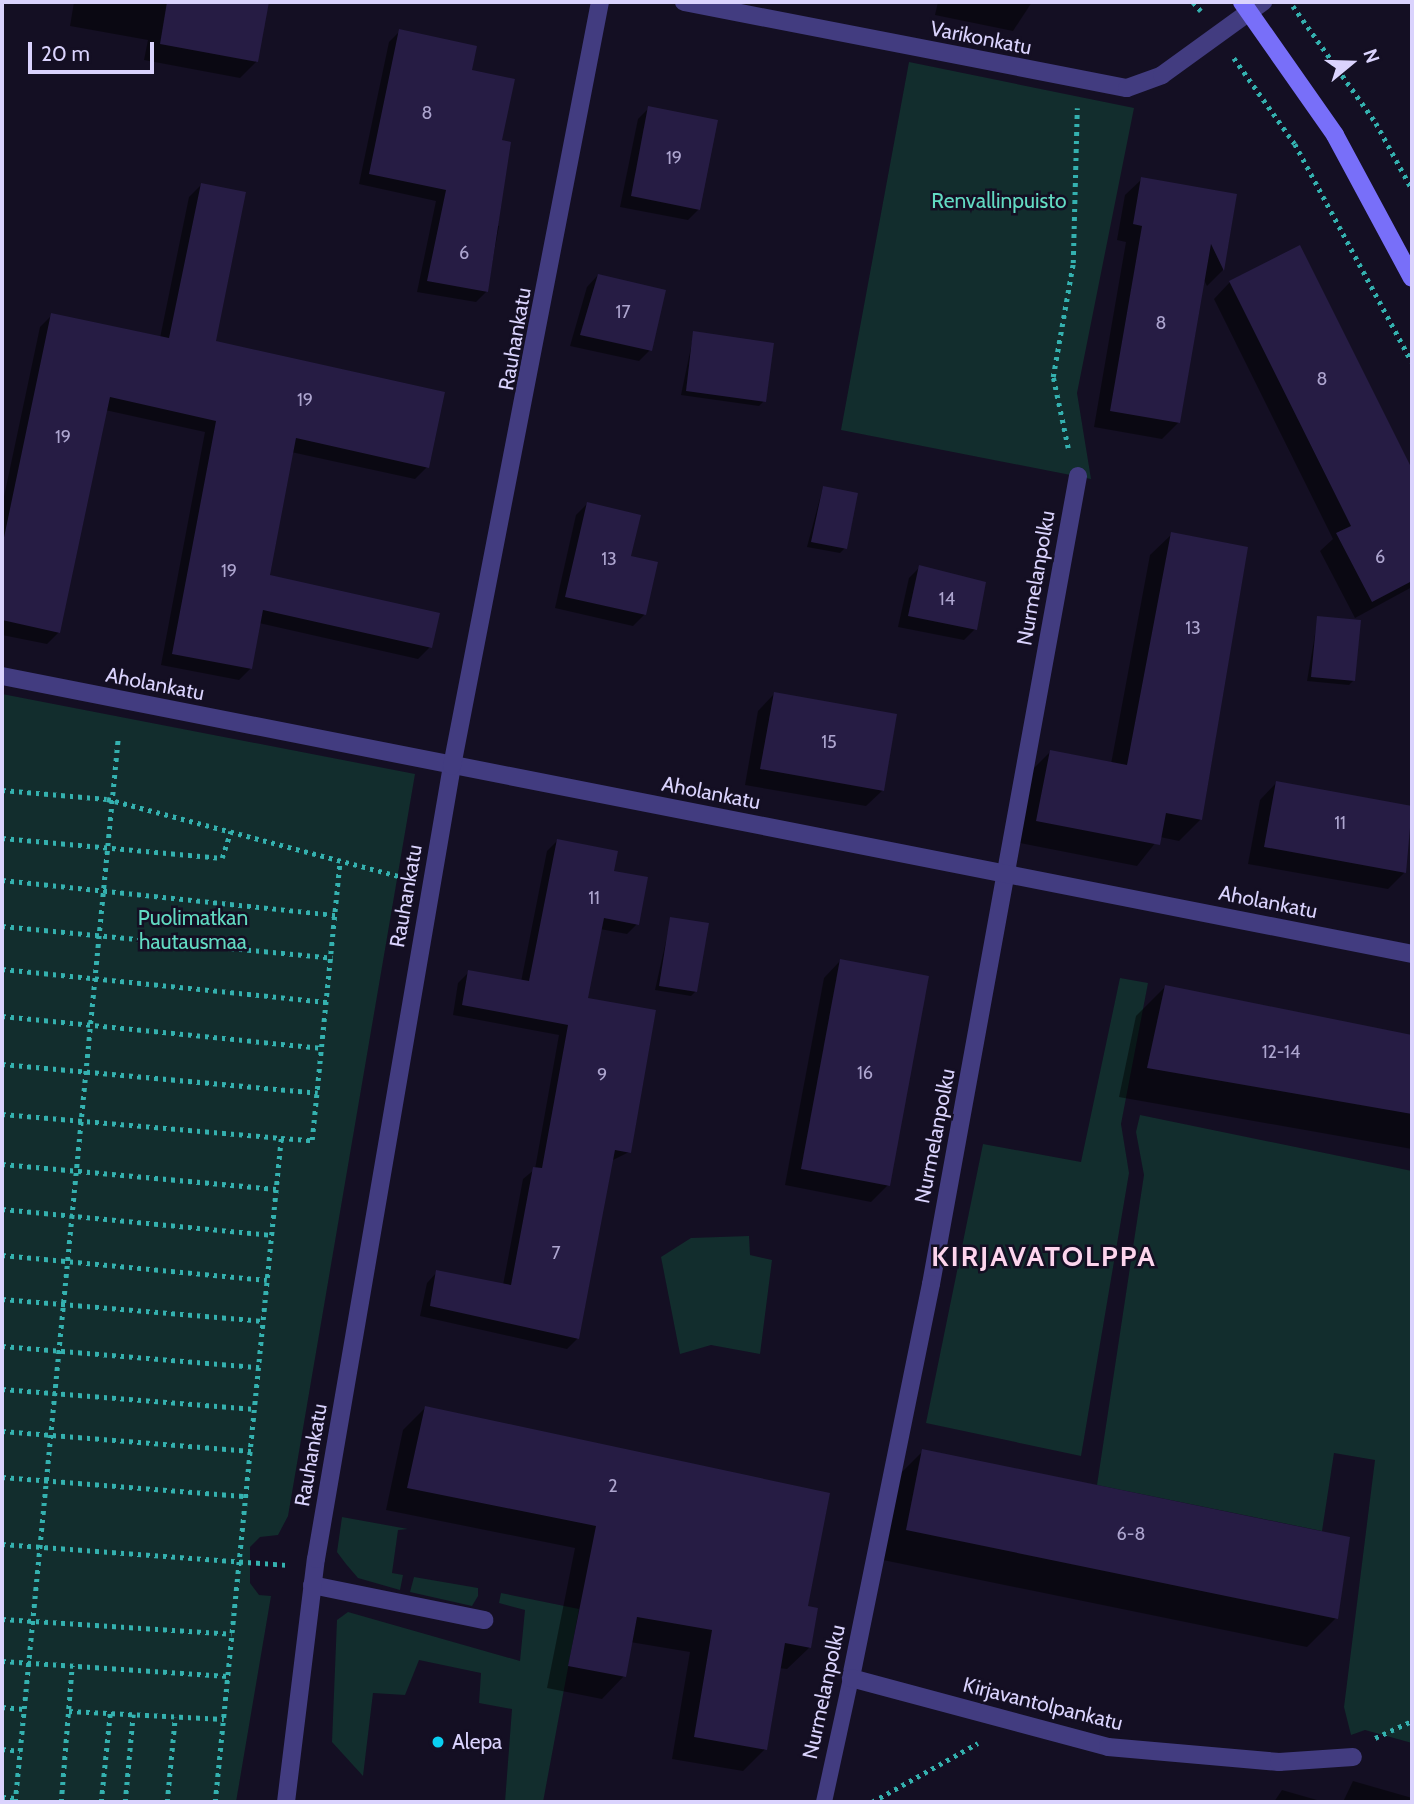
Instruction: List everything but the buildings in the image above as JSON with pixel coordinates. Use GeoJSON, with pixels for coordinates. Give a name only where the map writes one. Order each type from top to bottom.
{"type":"FeatureCollection","features":[{"type":"Feature","properties":{"kind":"street","name":"Rauhankatu"},"geometry":{"type":"LineString","coordinates":[[286,1802],[313,1585],[452,766],[600,2]]}},
{"type":"Feature","properties":{"kind":"street","name":"Varikonkatu"},"geometry":{"type":"LineString","coordinates":[[684,2],[1127,88],[1162,75],[1218,35],[1252,5]]}},
{"type":"Feature","properties":{"kind":"street"},"geometry":{"type":"LineString","coordinates":[[1252,5],[1335,135],[1412,278]]}},
{"type":"Feature","properties":{"kind":"street","name":"Nurmelanpolku"},"geometry":{"type":"LineString","coordinates":[[851,1678],[1007,874],[1078,476]]}},
{"type":"Feature","properties":{"kind":"street","name":"Aholankatu"},"geometry":{"type":"LineString","coordinates":[[2,676],[1412,954]]}},
{"type":"Feature","properties":{"kind":"street"},"geometry":{"type":"LineString","coordinates":[[313,1585],[484,1620]]}},
{"type":"Feature","properties":{"kind":"street","name":"Kirjavantolpankatu"},"geometry":{"type":"LineString","coordinates":[[851,1678],[1108,1747],[1279,1762],[1353,1757]]}},
{"type":"Feature","properties":{"kind":"lane","name":"Nurmelanpolku"},"geometry":{"type":"LineString","coordinates":[[824,1802],[851,1678]]}},
{"type":"Feature","properties":{"kind":"path"},"geometry":{"type":"LineString","coordinates":[[1194,2],[1295,144],[1412,362]]}},
{"type":"Feature","properties":{"kind":"path"},"geometry":{"type":"LineString","coordinates":[[1290,2],[1376,123],[1412,189]]}},
{"type":"Feature","properties":{"kind":"path"},"geometry":{"type":"LineString","coordinates":[[1074,79],[1080,180],[1054,377],[1058,418],[1078,476]]}},
{"type":"Feature","properties":{"kind":"path"},"geometry":{"type":"LineString","coordinates":[[2,1797],[16,1800],[107,799],[118,738]]}},
{"type":"Feature","properties":{"kind":"path"},"geometry":{"type":"LineString","coordinates":[[2,790],[107,799],[404,877]]}},
{"type":"Feature","properties":{"kind":"path"},"geometry":{"type":"LineString","coordinates":[[2,838],[222,858],[231,831]]}},
{"type":"Feature","properties":{"kind":"path"},"geometry":{"type":"LineString","coordinates":[[2,1114],[312,1140],[341,860]]}},
{"type":"Feature","properties":{"kind":"path"},"geometry":{"type":"LineString","coordinates":[[2,880],[335,915]]}},
{"type":"Feature","properties":{"kind":"path"},"geometry":{"type":"LineString","coordinates":[[2,926],[332,958]]}},
{"type":"Feature","properties":{"kind":"path"},"geometry":{"type":"LineString","coordinates":[[2,970],[328,1002]]}},
{"type":"Feature","properties":{"kind":"path"},"geometry":{"type":"LineString","coordinates":[[2,1016],[322,1048]]}},
{"type":"Feature","properties":{"kind":"path"},"geometry":{"type":"LineString","coordinates":[[2,1064],[318,1093]]}},
{"type":"Feature","properties":{"kind":"path"},"geometry":{"type":"LineString","coordinates":[[215,1802],[281,1138]]}},
{"type":"Feature","properties":{"kind":"path"},"geometry":{"type":"LineString","coordinates":[[2,1164],[276,1189]]}},
{"type":"Feature","properties":{"kind":"path"},"geometry":{"type":"LineString","coordinates":[[2,1209],[271,1235]]}},
{"type":"Feature","properties":{"kind":"path"},"geometry":{"type":"LineString","coordinates":[[2,1255],[267,1280]]}},
{"type":"Feature","properties":{"kind":"path"},"geometry":{"type":"LineString","coordinates":[[2,1298],[263,1321]]}},
{"type":"Feature","properties":{"kind":"path"},"geometry":{"type":"LineString","coordinates":[[2,1346],[259,1367]]}},
{"type":"Feature","properties":{"kind":"path"},"geometry":{"type":"LineString","coordinates":[[2,1389],[255,1409]]}},
{"type":"Feature","properties":{"kind":"path"},"geometry":{"type":"LineString","coordinates":[[2,1431],[251,1451]]}},
{"type":"Feature","properties":{"kind":"path"},"geometry":{"type":"LineString","coordinates":[[2,1477],[246,1496]]}},
{"type":"Feature","properties":{"kind":"path"},"geometry":{"type":"LineString","coordinates":[[2,1544],[287,1565]]}},
{"type":"Feature","properties":{"kind":"path"},"geometry":{"type":"LineString","coordinates":[[2,1619],[232,1634]]}},
{"type":"Feature","properties":{"kind":"path"},"geometry":{"type":"LineString","coordinates":[[2,1661],[228,1676]]}},
{"type":"Feature","properties":{"kind":"path"},"geometry":{"type":"LineString","coordinates":[[61,1802],[72,1665]]}},
{"type":"Feature","properties":{"kind":"path"},"geometry":{"type":"LineString","coordinates":[[2,1707],[24,1709]]}},
{"type":"Feature","properties":{"kind":"path"},"geometry":{"type":"LineString","coordinates":[[69,1711],[224,1719]]}},
{"type":"Feature","properties":{"kind":"path"},"geometry":{"type":"LineString","coordinates":[[102,1802],[110,1713]]}},
{"type":"Feature","properties":{"kind":"path"},"geometry":{"type":"LineString","coordinates":[[125,1802],[133,1714]]}},
{"type":"Feature","properties":{"kind":"path"},"geometry":{"type":"LineString","coordinates":[[167,1802],[175,1717]]}},
{"type":"Feature","properties":{"kind":"path"},"geometry":{"type":"LineString","coordinates":[[872,1802],[1016,1723]]}},
{"type":"Feature","properties":{"kind":"path"},"geometry":{"type":"LineString","coordinates":[[2,1749],[20,1751]]}},
{"type":"Feature","properties":{"kind":"green space","name":"Renvallinpuisto"},"geometry":{"type":"Polygon","coordinates":[[[909,62],[1134,108],[1077,393],[1091,479],[841,430],[909,62]]]}},
{"type":"Feature","properties":{"kind":"green space","name":"Puolimatkan hautausmaa"},"geometry":{"type":"Polygon","coordinates":[[[2,694],[415,774],[288,1516],[278,1535],[260,1537],[250,1547],[250,1583],[259,1595],[271,1596],[236,1802],[2,1802],[2,694]]]}},
{"type":"Feature","properties":{"kind":"green space"},"geometry":{"type":"Polygon","coordinates":[[[1120,978],[1148,983],[1121,1124],[1129,1173],[1081,1456],[926,1423],[983,1144],[1081,1162],[1120,978]]]}},
{"type":"Feature","properties":{"kind":"green space"},"geometry":{"type":"Polygon","coordinates":[[[1140,1115],[1412,1171],[1412,1743],[1365,1730],[1351,1735],[1344,1707],[1375,1460],[1334,1453],[1322,1531],[1097,1485],[1144,1175],[1136,1132],[1140,1115]]]}},
{"type":"Feature","properties":{"kind":"green space"},"geometry":{"type":"Polygon","coordinates":[[[749,1236],[750,1255],[772,1260],[760,1354],[711,1345],[680,1354],[661,1257],[691,1238],[749,1236]]]}},
{"type":"Feature","properties":{"kind":"green space"},"geometry":{"type":"Polygon","coordinates":[[[342,1517],[408,1529],[398,1530],[392,1573],[403,1575],[400,1590],[358,1578],[346,1564],[337,1552],[342,1517]]]}},
{"type":"Feature","properties":{"kind":"green space"},"geometry":{"type":"Polygon","coordinates":[[[414,1577],[478,1588],[478,1596],[472,1606],[410,1592],[414,1577]]]}},
{"type":"Feature","properties":{"kind":"green space"},"geometry":{"type":"Polygon","coordinates":[[[501,1593],[579,1609],[543,1802],[505,1802],[512,1709],[479,1703],[481,1673],[419,1660],[405,1695],[373,1693],[363,1776],[332,1742],[337,1620],[348,1612],[520,1661],[525,1610],[499,1603],[501,1593]]]}},
{"type":"Feature","properties":{"kind":"place","name":"Alepa"},"geometry":{"type":"Point","coordinates":[438,1742]}},
{"type":"Feature","properties":{"kind":"district","name":"KIRJAVATOLPPA"},"geometry":{"type":"Point","coordinates":[1044,1256]}}]}
